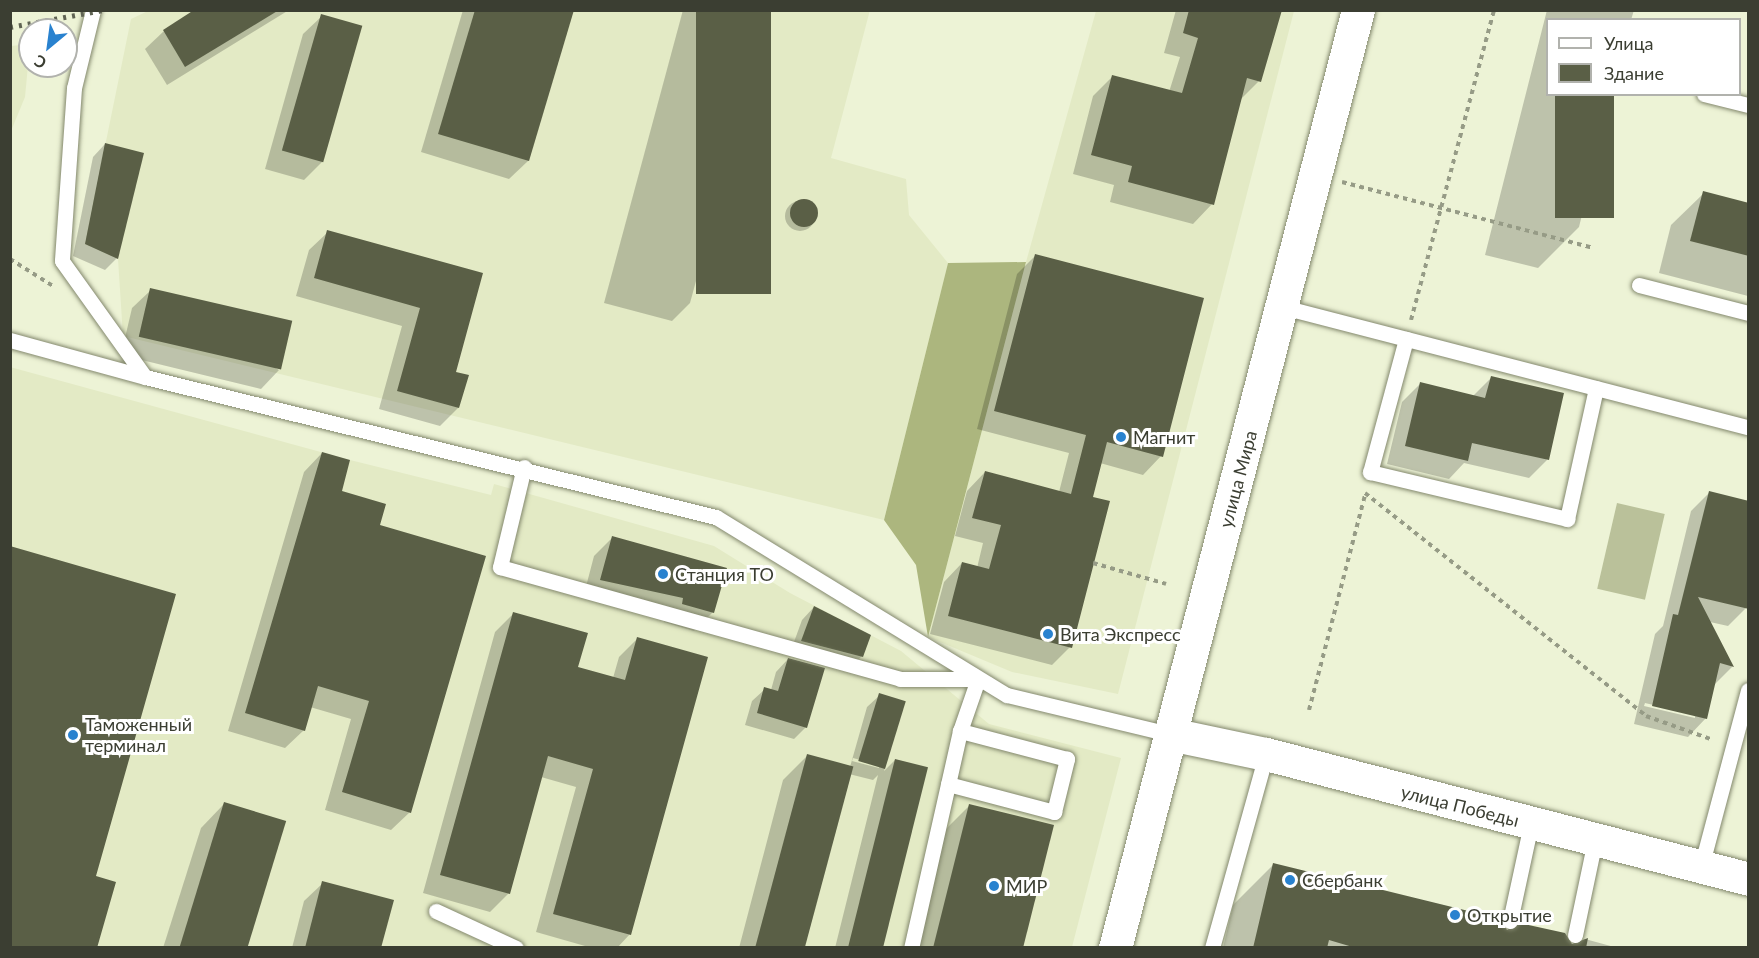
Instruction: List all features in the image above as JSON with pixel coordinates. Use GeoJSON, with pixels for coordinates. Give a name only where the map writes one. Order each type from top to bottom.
{"type":"FeatureCollection","features":[{"type":"Feature","properties":{"kind":"main road","name":"улица Мира"},"geometry":{"type":"LineString","coordinates":[[1114,948],[1283,307],[1358,10]]}},
{"type":"Feature","properties":{"kind":"main road","name":"улица Победы"},"geometry":{"type":"LineString","coordinates":[[1170,734],[1266,754],[1749,879]]}},
{"type":"Feature","properties":{"kind":"lane"},"geometry":{"type":"LineString","coordinates":[[93,10],[74,88],[62,261],[145,377]]}},
{"type":"Feature","properties":{"kind":"lane"},"geometry":{"type":"LineString","coordinates":[[1712,96],[1749,105]]}},
{"type":"Feature","properties":{"kind":"lane"},"geometry":{"type":"LineString","coordinates":[[1639,285],[1749,313]]}},
{"type":"Feature","properties":{"kind":"lane"},"geometry":{"type":"LineString","coordinates":[[1283,307],[1749,427]]}},
{"type":"Feature","properties":{"kind":"lane"},"geometry":{"type":"LineString","coordinates":[[1406,339],[1370,472],[1567,519],[1596,388]]}},
{"type":"Feature","properties":{"kind":"lane"},"geometry":{"type":"LineString","coordinates":[[10,340],[145,377],[524,467],[716,517],[1007,695],[1170,734]]}},
{"type":"Feature","properties":{"kind":"lane"},"geometry":{"type":"LineString","coordinates":[[524,467],[500,567],[900,679],[978,679]]}},
{"type":"Feature","properties":{"kind":"lane"},"geometry":{"type":"LineString","coordinates":[[911,948],[960,731],[978,679]]}},
{"type":"Feature","properties":{"kind":"lane"},"geometry":{"type":"LineString","coordinates":[[1701,867],[1749,690]]}},
{"type":"Feature","properties":{"kind":"lane"},"geometry":{"type":"LineString","coordinates":[[948,784],[1054,812],[1067,759],[960,731]]}},
{"type":"Feature","properties":{"kind":"lane"},"geometry":{"type":"LineString","coordinates":[[1733,748],[1749,751]]}},
{"type":"Feature","properties":{"kind":"lane"},"geometry":{"type":"LineString","coordinates":[[1212,948],[1266,754]]}},
{"type":"Feature","properties":{"kind":"lane"},"geometry":{"type":"LineString","coordinates":[[1510,921],[1531,824]]}},
{"type":"Feature","properties":{"kind":"lane"},"geometry":{"type":"LineString","coordinates":[[1575,935],[1595,840]]}},
{"type":"Feature","properties":{"kind":"lane"},"geometry":{"type":"LineString","coordinates":[[436,911],[516,948]]}},
{"type":"Feature","properties":{"kind":"path"},"geometry":{"type":"LineString","coordinates":[[1406,339],[1494,10]]}},
{"type":"Feature","properties":{"kind":"path"},"geometry":{"type":"LineString","coordinates":[[1317,175],[1594,248]]}},
{"type":"Feature","properties":{"kind":"path"},"geometry":{"type":"LineString","coordinates":[[1309,710],[1370,472]]}},
{"type":"Feature","properties":{"kind":"path"},"geometry":{"type":"LineString","coordinates":[[1365,495],[1646,716],[1733,748]]}},
{"type":"Feature","properties":{"kind":"path"},"geometry":{"type":"LineString","coordinates":[[1093,563],[1166,584]]}},
{"type":"Feature","properties":{"kind":"shaded area"},"geometry":{"type":"Polygon","coordinates":[[[870,10],[831,158],[906,179],[909,215],[948,263],[884,520],[123,336],[118,259],[85,244],[131,19],[148,11],[870,10]]]}},
{"type":"Feature","properties":{"kind":"shaded area"},"geometry":{"type":"Polygon","coordinates":[[[1096,11],[1294,11],[1118,694],[1012,672],[928,637],[1026,262],[1096,11]]]}},
{"type":"Feature","properties":{"kind":"shaded area"},"geometry":{"type":"Polygon","coordinates":[[[18,45],[18,78],[27,78],[25,97],[11,131],[11,46],[18,45]]]}},
{"type":"Feature","properties":{"kind":"shaded area"},"geometry":{"type":"Polygon","coordinates":[[[1026,262],[928,637],[916,565],[884,520],[948,263],[1026,262]]]}},
{"type":"Feature","properties":{"kind":"shaded area"},"geometry":{"type":"Polygon","coordinates":[[[10,367],[350,460],[491,495],[494,484],[714,546],[790,593],[901,651],[989,724],[1121,758],[1072,947],[11,947],[10,367]]]}},
{"type":"Feature","properties":{"kind":"shaded area"},"geometry":{"type":"Polygon","coordinates":[[[1617,503],[1665,514],[1645,600],[1597,589],[1617,503]]]}},
{"type":"Feature","properties":{"kind":"building"},"geometry":{"type":"Polygon","coordinates":[[[194,10],[279,10],[185,67],[163,30],[194,10]]]}},
{"type":"Feature","properties":{"kind":"building"},"geometry":{"type":"Polygon","coordinates":[[[475,10],[574,10],[529,161],[438,134],[475,10]]]}},
{"type":"Feature","properties":{"kind":"building"},"geometry":{"type":"Polygon","coordinates":[[[696,10],[771,10],[771,294],[696,294],[696,10]]]}},
{"type":"Feature","properties":{"kind":"building"},"geometry":{"type":"Polygon","coordinates":[[[1189,10],[1282,10],[1261,82],[1247,78],[1214,205],[1128,182],[1132,166],[1091,155],[1112,75],[1182,93],[1198,38],[1183,33],[1189,10]]]}},
{"type":"Feature","properties":{"kind":"building"},"geometry":{"type":"Polygon","coordinates":[[[321,14],[362,26],[323,162],[282,150],[321,14]]]}},
{"type":"Feature","properties":{"kind":"building"},"geometry":{"type":"Polygon","coordinates":[[[1555,96],[1614,96],[1614,218],[1555,218],[1555,96]]]}},
{"type":"Feature","properties":{"kind":"building"},"geometry":{"type":"Polygon","coordinates":[[[105,143],[144,153],[118,259],[85,244],[105,143]]]}},
{"type":"Feature","properties":{"kind":"building"},"geometry":{"type":"Polygon","coordinates":[[[1703,191],[1749,203],[1749,256],[1690,241],[1703,191]]]}},
{"type":"Feature","properties":{"kind":"building"},"geometry":{"type":"Polygon","coordinates":[[[804,199],[814,203],[818,213],[814,223],[804,227],[794,223],[790,213],[794,203],[804,199]]]}},
{"type":"Feature","properties":{"kind":"building"},"geometry":{"type":"Polygon","coordinates":[[[327,230],[483,273],[456,372],[469,375],[459,408],[397,391],[420,308],[314,278],[327,230]]]}},
{"type":"Feature","properties":{"kind":"building"},"geometry":{"type":"Polygon","coordinates":[[[1035,254],[1204,298],[1163,457],[1107,442],[1093,497],[1110,501],[1072,648],[948,616],[962,562],[989,569],[1001,525],[972,518],[985,471],[1071,494],[1086,435],[994,411],[1035,254]]]}},
{"type":"Feature","properties":{"kind":"building"},"geometry":{"type":"Polygon","coordinates":[[[150,288],[292,321],[281,370],[139,337],[150,288]]]}},
{"type":"Feature","properties":{"kind":"building"},"geometry":{"type":"Polygon","coordinates":[[[1491,376],[1564,393],[1549,460],[1472,443],[1468,461],[1405,446],[1420,382],[1485,398],[1491,376]]]}},
{"type":"Feature","properties":{"kind":"building"},"geometry":{"type":"Polygon","coordinates":[[[322,452],[350,460],[342,491],[386,504],[380,525],[486,556],[411,813],[342,792],[369,701],[318,686],[305,731],[245,713],[322,452]]]}},
{"type":"Feature","properties":{"kind":"building"},"geometry":{"type":"Polygon","coordinates":[[[1709,491],[1749,501],[1749,609],[1698,597],[1734,667],[1720,663],[1707,719],[1652,706],[1673,614],[1678,615],[1709,491]]]}},
{"type":"Feature","properties":{"kind":"building","name":"Станция ТО"},"geometry":{"type":"Polygon","coordinates":[[[612,536],[727,568],[714,613],[682,604],[683,598],[600,580],[612,536]]]}},
{"type":"Feature","properties":{"kind":"building","name":"Таможенный терминал"},"geometry":{"type":"Polygon","coordinates":[[[10,546],[176,594],[96,876],[116,882],[97,948],[10,948],[10,546]]]}},
{"type":"Feature","properties":{"kind":"building"},"geometry":{"type":"Polygon","coordinates":[[[814,606],[871,635],[863,657],[801,641],[814,606]]]}},
{"type":"Feature","properties":{"kind":"building"},"geometry":{"type":"Polygon","coordinates":[[[513,612],[588,633],[578,667],[625,680],[637,637],[708,657],[631,935],[553,914],[593,769],[548,756],[510,894],[440,875],[513,612]]]}},
{"type":"Feature","properties":{"kind":"building"},"geometry":{"type":"Polygon","coordinates":[[[788,658],[825,668],[807,728],[757,713],[764,687],[778,691],[788,658]]]}},
{"type":"Feature","properties":{"kind":"building"},"geometry":{"type":"Polygon","coordinates":[[[879,693],[906,701],[885,769],[858,761],[879,693]]]}},
{"type":"Feature","properties":{"kind":"building"},"geometry":{"type":"Polygon","coordinates":[[[807,754],[853,766],[805,948],[755,948],[807,754]]]}},
{"type":"Feature","properties":{"kind":"building"},"geometry":{"type":"Polygon","coordinates":[[[895,759],[928,767],[883,948],[848,948],[895,759]]]}},
{"type":"Feature","properties":{"kind":"building"},"geometry":{"type":"Polygon","coordinates":[[[224,802],[286,821],[247,948],[179,948],[224,802]]]}},
{"type":"Feature","properties":{"kind":"building","name":"МИР"},"geometry":{"type":"Polygon","coordinates":[[[969,804],[1054,825],[1023,948],[933,948],[969,804]]]}},
{"type":"Feature","properties":{"kind":"building"},"geometry":{"type":"Polygon","coordinates":[[[1273,863],[1501,919],[1507,930],[1520,923],[1565,933],[1572,944],[1588,938],[1586,948],[1356,948],[1329,940],[1327,948],[1253,948],[1273,863]]]}},
{"type":"Feature","properties":{"kind":"building"},"geometry":{"type":"Polygon","coordinates":[[[322,881],[394,900],[381,948],[305,948],[322,881]]]}},
{"type":"Feature","properties":{"kind":"railway"},"geometry":{"type":"LineString","coordinates":[[10,27],[104,10]]}},
{"type":"Feature","properties":{"kind":"place","name":"Магнит"},"geometry":{"type":"Point","coordinates":[1121,437]}},
{"type":"Feature","properties":{"kind":"place","name":"Станция ТО"},"geometry":{"type":"Point","coordinates":[663,574]}},
{"type":"Feature","properties":{"kind":"place","name":"Вита Экспресс"},"geometry":{"type":"Point","coordinates":[1048,634]}},
{"type":"Feature","properties":{"kind":"place","name":"Таможенный терминал"},"geometry":{"type":"Point","coordinates":[73,735]}},
{"type":"Feature","properties":{"kind":"place","name":"Сбербанк"},"geometry":{"type":"Point","coordinates":[1290,880]}},
{"type":"Feature","properties":{"kind":"place","name":"МИР"},"geometry":{"type":"Point","coordinates":[994,886]}},
{"type":"Feature","properties":{"kind":"place","name":"Открытие"},"geometry":{"type":"Point","coordinates":[1455,915]}}]}
